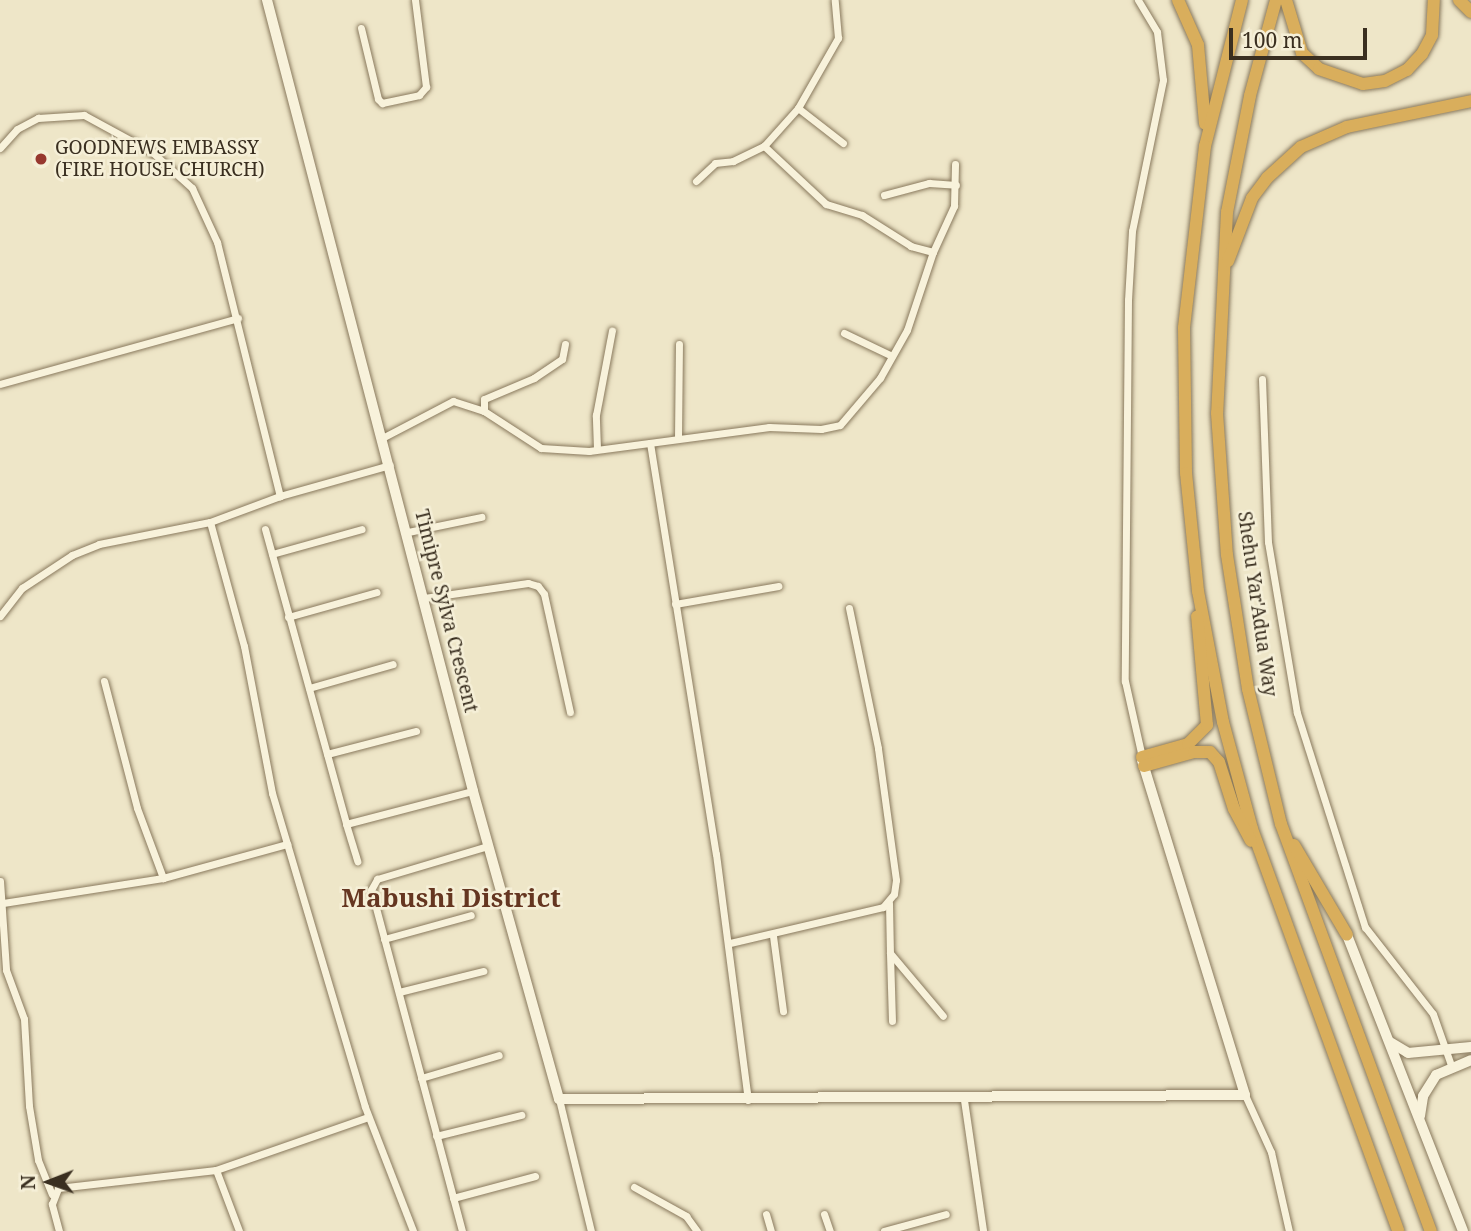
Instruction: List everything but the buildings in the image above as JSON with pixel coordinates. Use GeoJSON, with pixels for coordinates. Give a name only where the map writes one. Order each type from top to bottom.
{"type":"FeatureCollection","features":[{"type":"Feature","properties":{"kind":"highway"},"geometry":{"type":"LineString","coordinates":[[1178,0],[1198,45],[1205,146]]}},
{"type":"Feature","properties":{"kind":"highway"},"geometry":{"type":"LineString","coordinates":[[1242,0],[1205,146],[1184,328],[1186,473],[1198,591],[1228,745],[1260,855],[1398,1231]]}},
{"type":"Feature","properties":{"kind":"highway","name":"Shehu Yar'Adua Way"},"geometry":{"type":"LineString","coordinates":[[1276,0],[1237,153],[1221,285],[1217,413],[1227,555],[1248,689],[1281,824],[1431,1231]]}},
{"type":"Feature","properties":{"kind":"highway"},"geometry":{"type":"LineString","coordinates":[[1286,0],[1302,53],[1319,69],[1363,84],[1385,81],[1407,70],[1422,54],[1432,35],[1434,0]]}},
{"type":"Feature","properties":{"kind":"highway"},"geometry":{"type":"LineString","coordinates":[[1459,0],[1471,12]]}},
{"type":"Feature","properties":{"kind":"highway"},"geometry":{"type":"LineString","coordinates":[[1221,285],[1240,221],[1252,198],[1273,171],[1301,147],[1347,127],[1471,101]]}},
{"type":"Feature","properties":{"kind":"highway"},"geometry":{"type":"LineString","coordinates":[[1143,762],[1188,744],[1208,725],[1196,638],[1198,591]]}},
{"type":"Feature","properties":{"kind":"highway"},"geometry":{"type":"LineString","coordinates":[[1143,762],[1194,752],[1210,752],[1219,762],[1234,809],[1260,855]]}},
{"type":"Feature","properties":{"kind":"highway"},"geometry":{"type":"LineString","coordinates":[[1281,824],[1347,935]]}},
{"type":"Feature","properties":{"kind":"street","name":"Timipre Sylva Crescent"},"geometry":{"type":"LineString","coordinates":[[267,0],[391,465],[473,791],[559,1099],[591,1231]]}},
{"type":"Feature","properties":{"kind":"street"},"geometry":{"type":"LineString","coordinates":[[361,28],[378,99],[382,103],[419,95],[426,88],[415,0]]}},
{"type":"Feature","properties":{"kind":"street"},"geometry":{"type":"LineString","coordinates":[[696,181],[715,163],[733,161],[764,146],[798,107],[838,38],[835,0]]}},
{"type":"Feature","properties":{"kind":"street"},"geometry":{"type":"LineString","coordinates":[[1138,0],[1157,32],[1163,80],[1132,231],[1128,300],[1125,681],[1143,762],[1245,1095],[1271,1152],[1289,1231]]}},
{"type":"Feature","properties":{"kind":"street"},"geometry":{"type":"LineString","coordinates":[[798,107],[843,143]]}},
{"type":"Feature","properties":{"kind":"street"},"geometry":{"type":"LineString","coordinates":[[0,148],[17,129],[38,118],[62,114],[84,115],[152,152],[192,188],[216,242],[238,318],[280,496]]}},
{"type":"Feature","properties":{"kind":"street"},"geometry":{"type":"LineString","coordinates":[[764,146],[826,204],[862,215],[911,246],[933,252]]}},
{"type":"Feature","properties":{"kind":"street"},"geometry":{"type":"LineString","coordinates":[[383,437],[453,401],[484,411],[541,448],[560,452],[769,427],[821,429],[840,425],[892,356],[907,330],[933,252],[954,206],[955,164]]}},
{"type":"Feature","properties":{"kind":"street"},"geometry":{"type":"LineString","coordinates":[[884,195],[929,183],[956,185]]}},
{"type":"Feature","properties":{"kind":"street"},"geometry":{"type":"LineString","coordinates":[[0,384],[238,318]]}},
{"type":"Feature","properties":{"kind":"street"},"geometry":{"type":"LineString","coordinates":[[597,449],[596,415],[612,330]]}},
{"type":"Feature","properties":{"kind":"street"},"geometry":{"type":"LineString","coordinates":[[844,333],[892,356]]}},
{"type":"Feature","properties":{"kind":"street"},"geometry":{"type":"LineString","coordinates":[[484,411],[484,399],[534,377],[562,359],[565,344]]}},
{"type":"Feature","properties":{"kind":"street"},"geometry":{"type":"LineString","coordinates":[[678,438],[679,344]]}},
{"type":"Feature","properties":{"kind":"street"},"geometry":{"type":"LineString","coordinates":[[1262,379],[1268,542],[1297,713],[1365,928],[1433,1014],[1451,1065]]}},
{"type":"Feature","properties":{"kind":"street"},"geometry":{"type":"LineString","coordinates":[[650,443],[730,943],[748,1100]]}},
{"type":"Feature","properties":{"kind":"street"},"geometry":{"type":"LineString","coordinates":[[0,616],[22,588],[72,555],[99,544],[210,522],[280,496],[391,465]]}},
{"type":"Feature","properties":{"kind":"street"},"geometry":{"type":"LineString","coordinates":[[408,532],[481,517]]}},
{"type":"Feature","properties":{"kind":"street"},"geometry":{"type":"LineString","coordinates":[[210,522],[244,646],[272,793],[369,1116],[413,1231]]}},
{"type":"Feature","properties":{"kind":"street"},"geometry":{"type":"LineString","coordinates":[[264,528],[357,861]]}},
{"type":"Feature","properties":{"kind":"street"},"geometry":{"type":"LineString","coordinates":[[272,554],[362,529]]}},
{"type":"Feature","properties":{"kind":"street"},"geometry":{"type":"LineString","coordinates":[[424,598],[528,583],[538,586],[544,594],[570,712]]}},
{"type":"Feature","properties":{"kind":"street"},"geometry":{"type":"LineString","coordinates":[[675,604],[778,586]]}},
{"type":"Feature","properties":{"kind":"street"},"geometry":{"type":"LineString","coordinates":[[288,617],[377,592]]}},
{"type":"Feature","properties":{"kind":"street"},"geometry":{"type":"LineString","coordinates":[[849,608],[878,748],[896,880],[889,903],[892,1021]]}},
{"type":"Feature","properties":{"kind":"street"},"geometry":{"type":"LineString","coordinates":[[309,688],[393,664]]}},
{"type":"Feature","properties":{"kind":"street"},"geometry":{"type":"LineString","coordinates":[[104,681],[137,808],[163,878]]}},
{"type":"Feature","properties":{"kind":"street"},"geometry":{"type":"LineString","coordinates":[[327,754],[416,730]]}},
{"type":"Feature","properties":{"kind":"street"},"geometry":{"type":"LineString","coordinates":[[346,824],[473,791]]}},
{"type":"Feature","properties":{"kind":"street"},"geometry":{"type":"LineString","coordinates":[[3,903],[163,878],[287,844]]}},
{"type":"Feature","properties":{"kind":"street"},"geometry":{"type":"LineString","coordinates":[[462,1231],[384,939],[373,883],[488,846]]}},
{"type":"Feature","properties":{"kind":"street"},"geometry":{"type":"LineString","coordinates":[[0,881],[6,970],[24,1019],[29,1106],[38,1160],[52,1194],[59,1231]]}},
{"type":"Feature","properties":{"kind":"street"},"geometry":{"type":"LineString","coordinates":[[730,943],[773,936],[889,903]]}},
{"type":"Feature","properties":{"kind":"street"},"geometry":{"type":"LineString","coordinates":[[384,939],[471,915]]}},
{"type":"Feature","properties":{"kind":"street"},"geometry":{"type":"LineString","coordinates":[[1347,935],[1463,1231]]}},
{"type":"Feature","properties":{"kind":"street"},"geometry":{"type":"LineString","coordinates":[[773,936],[783,1011]]}},
{"type":"Feature","properties":{"kind":"street"},"geometry":{"type":"LineString","coordinates":[[890,953],[943,1016]]}},
{"type":"Feature","properties":{"kind":"street"},"geometry":{"type":"LineString","coordinates":[[399,992],[483,971]]}},
{"type":"Feature","properties":{"kind":"street"},"geometry":{"type":"LineString","coordinates":[[1385,1037],[1408,1053],[1471,1048]]}},
{"type":"Feature","properties":{"kind":"street"},"geometry":{"type":"LineString","coordinates":[[421,1078],[499,1055]]}},
{"type":"Feature","properties":{"kind":"street"},"geometry":{"type":"LineString","coordinates":[[1420,1119],[1428,1085],[1451,1065],[1471,1060]]}},
{"type":"Feature","properties":{"kind":"street"},"geometry":{"type":"LineString","coordinates":[[559,1099],[964,1100],[1245,1095]]}},
{"type":"Feature","properties":{"kind":"street"},"geometry":{"type":"LineString","coordinates":[[964,1100],[983,1231]]}},
{"type":"Feature","properties":{"kind":"street"},"geometry":{"type":"LineString","coordinates":[[436,1136],[521,1115]]}},
{"type":"Feature","properties":{"kind":"street"},"geometry":{"type":"LineString","coordinates":[[52,1194],[58,1188],[78,1184],[216,1170],[369,1116]]}},
{"type":"Feature","properties":{"kind":"street"},"geometry":{"type":"LineString","coordinates":[[216,1170],[239,1231]]}},
{"type":"Feature","properties":{"kind":"street"},"geometry":{"type":"LineString","coordinates":[[453,1198],[535,1176]]}},
{"type":"Feature","properties":{"kind":"street"},"geometry":{"type":"LineString","coordinates":[[634,1187],[686,1216],[696,1231]]}},
{"type":"Feature","properties":{"kind":"street"},"geometry":{"type":"LineString","coordinates":[[766,1214],[771,1231]]}},
{"type":"Feature","properties":{"kind":"street"},"geometry":{"type":"LineString","coordinates":[[824,1214],[830,1231]]}},
{"type":"Feature","properties":{"kind":"street"},"geometry":{"type":"LineString","coordinates":[[884,1231],[946,1214]]}},
{"type":"Feature","properties":{"kind":"place","name":"GOODNEWS EMBASSY (FIRE HOUSE CHURCH)"},"geometry":{"type":"Point","coordinates":[41,159]}},
{"type":"Feature","properties":{"kind":"district","name":"Mabushi District"},"geometry":{"type":"Point","coordinates":[451,898]}}]}
